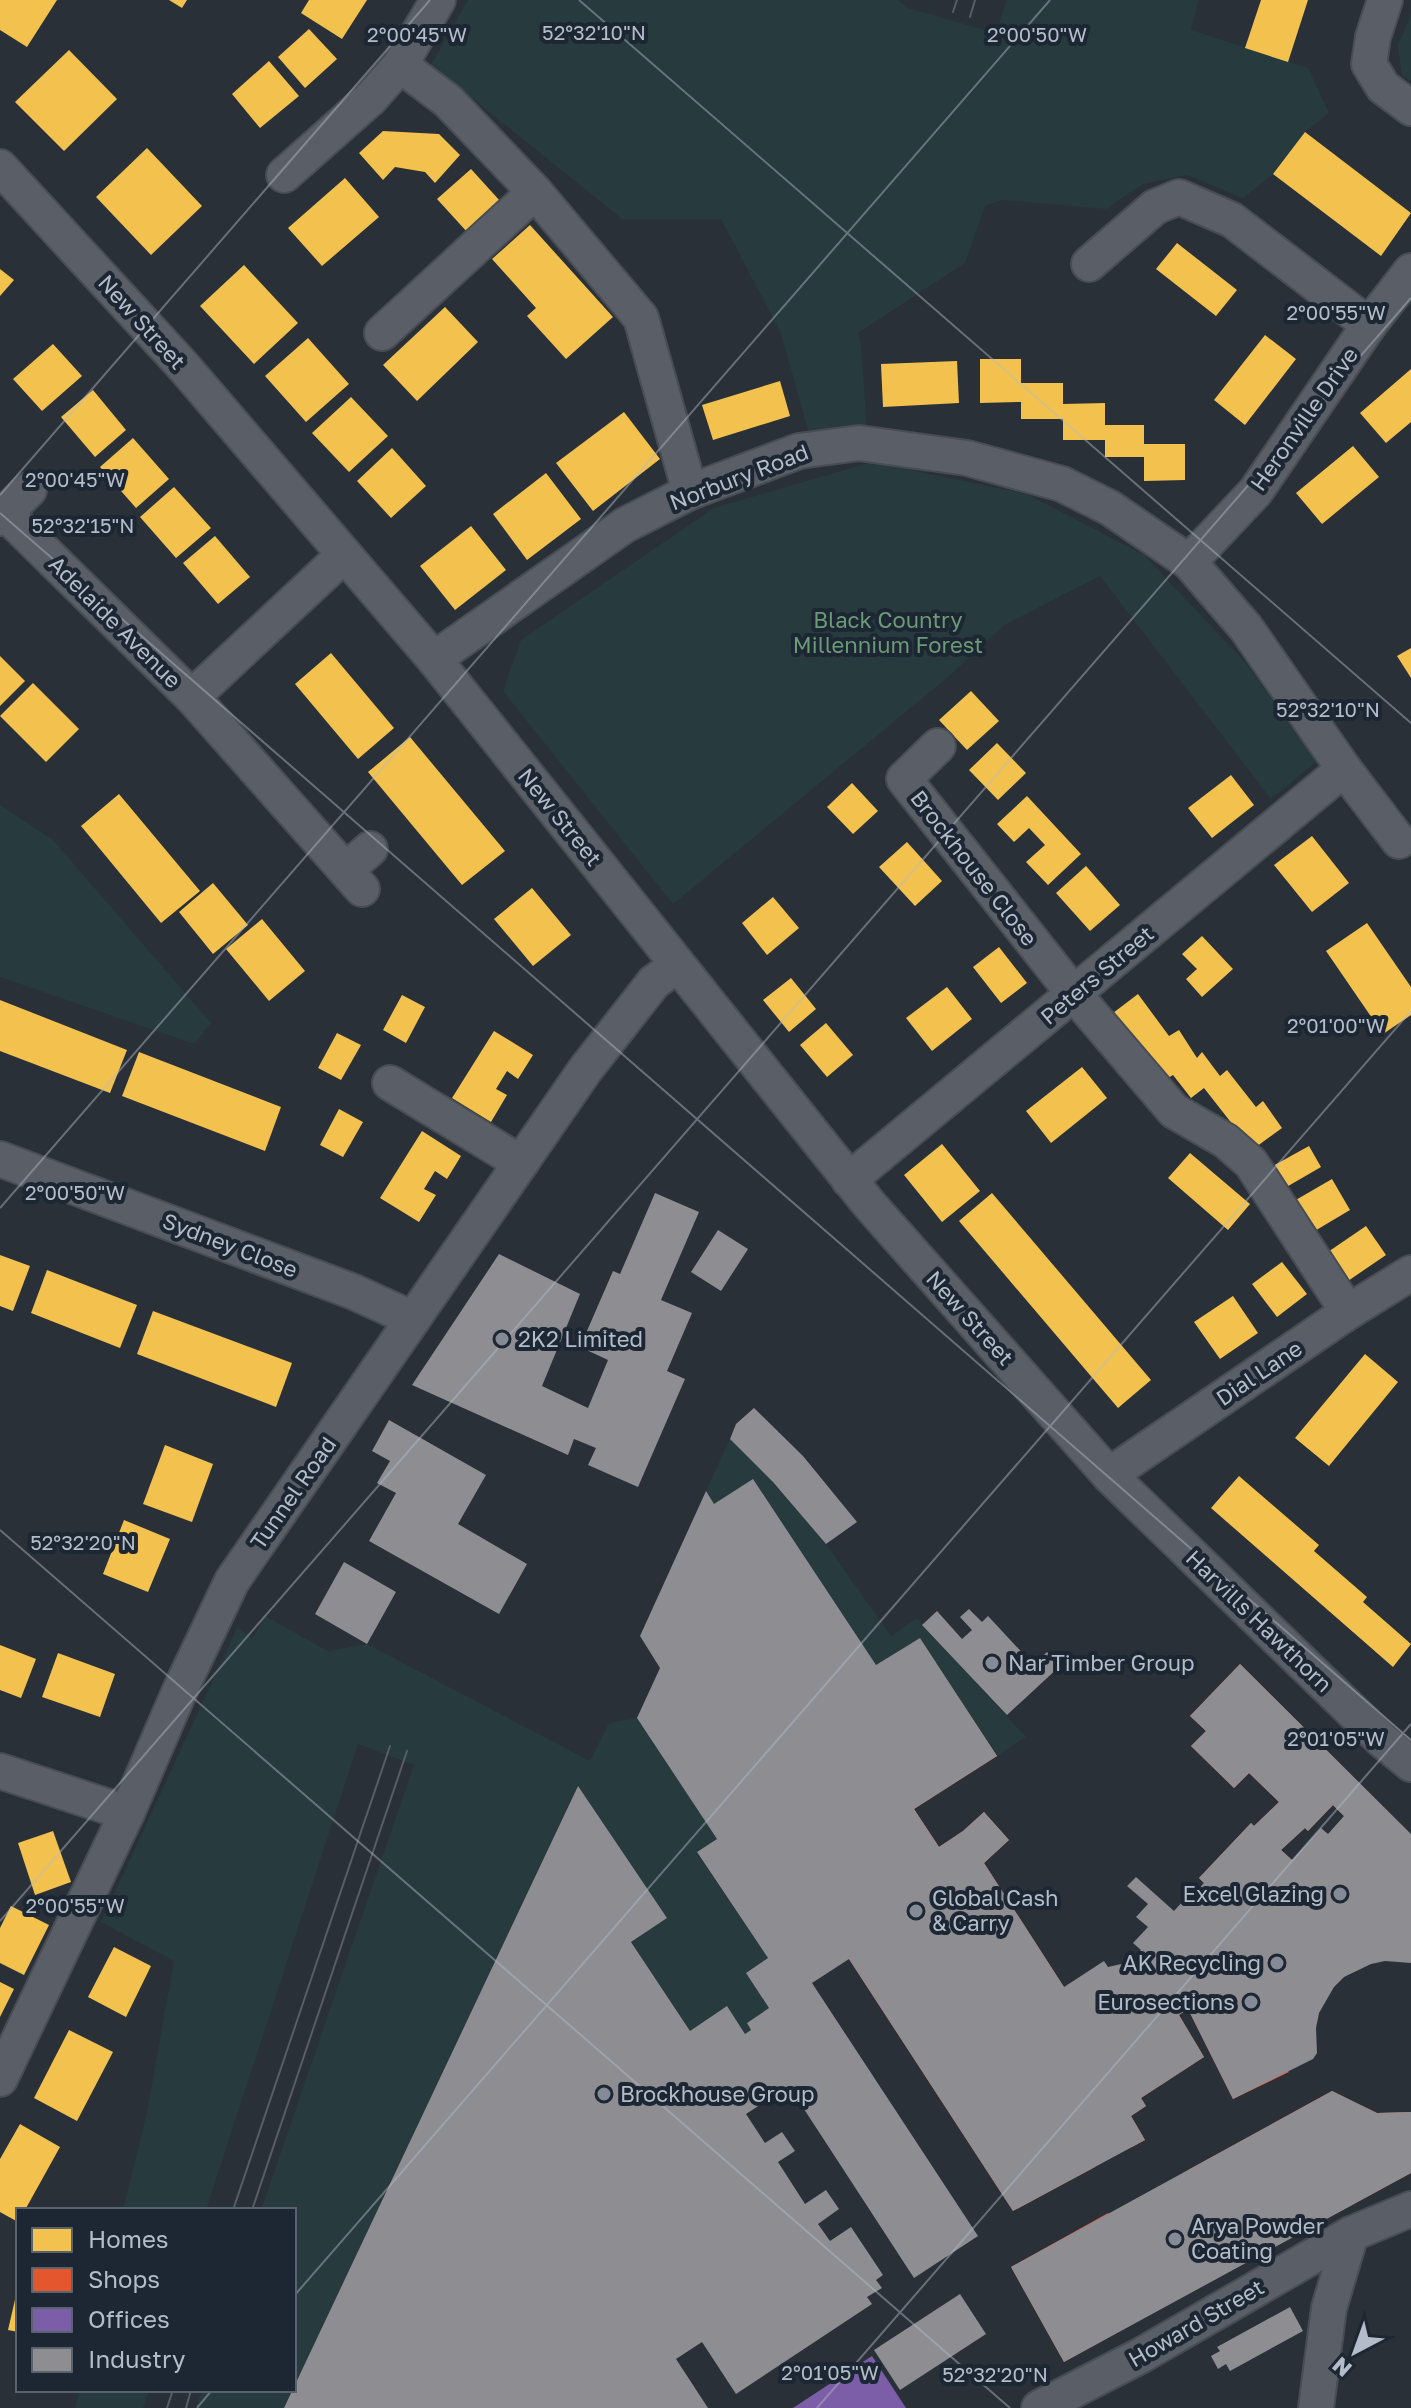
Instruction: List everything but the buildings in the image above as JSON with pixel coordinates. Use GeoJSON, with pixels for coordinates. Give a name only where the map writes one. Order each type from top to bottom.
{"type":"FeatureCollection","features":[{"type":"Feature","properties":{"kind":"street"},"geometry":{"type":"LineString","coordinates":[[284,175],[371,98],[400,65],[438,0]]}},
{"type":"Feature","properties":{"kind":"street"},"geometry":{"type":"LineString","coordinates":[[1385,0],[1373,37],[1369,64],[1383,87],[1411,108]]}},
{"type":"Feature","properties":{"kind":"street"},"geometry":{"type":"LineString","coordinates":[[400,65],[448,101],[535,192],[641,318],[690,492]]}},
{"type":"Feature","properties":{"kind":"street","name":"New Street"},"geometry":{"type":"LineString","coordinates":[[0,167],[183,366],[434,659],[849,1180],[1109,1475]]}},
{"type":"Feature","properties":{"kind":"street"},"geometry":{"type":"LineString","coordinates":[[382,333],[535,192]]}},
{"type":"Feature","properties":{"kind":"street"},"geometry":{"type":"LineString","coordinates":[[1089,264],[1155,207],[1179,197],[1232,220],[1369,325]]}},
{"type":"Feature","properties":{"kind":"street","name":"Heronville Drive"},"geometry":{"type":"LineString","coordinates":[[1189,562],[1256,491],[1369,325],[1411,271]]}},
{"type":"Feature","properties":{"kind":"street","name":"Norbury Road"},"geometry":{"type":"LineString","coordinates":[[434,659],[625,525],[690,492],[799,451],[859,443],[967,458],[1062,484],[1110,508],[1189,562],[1246,628],[1344,769],[1399,841]]}},
{"type":"Feature","properties":{"kind":"street","name":"Adelaide Avenue"},"geometry":{"type":"LineString","coordinates":[[11,507],[359,869]]}},
{"type":"Feature","properties":{"kind":"street","name":"Adelaide Avenue"},"geometry":{"type":"LineString","coordinates":[[192,697],[344,555]]}},
{"type":"Feature","properties":{"kind":"street","name":"Brockhouse Close"},"geometry":{"type":"LineString","coordinates":[[938,746],[904,779],[1074,994]]}},
{"type":"Feature","properties":{"kind":"street","name":"Peters Street"},"geometry":{"type":"LineString","coordinates":[[849,1180],[1344,769]]}},
{"type":"Feature","properties":{"kind":"street","name":"Tunnel Road"},"geometry":{"type":"LineString","coordinates":[[0,2079],[127,1813],[232,1581],[585,1070],[654,982],[678,965]]}},
{"type":"Feature","properties":{"kind":"street"},"geometry":{"type":"LineString","coordinates":[[1074,994],[1174,1111],[1226,1141],[1251,1163],[1348,1312]]}},
{"type":"Feature","properties":{"kind":"street"},"geometry":{"type":"LineString","coordinates":[[390,1083],[521,1163]]}},
{"type":"Feature","properties":{"kind":"street","name":"Sydney Close"},"geometry":{"type":"LineString","coordinates":[[0,1159],[354,1292],[413,1319]]}},
{"type":"Feature","properties":{"kind":"street","name":"Dial Lane"},"geometry":{"type":"LineString","coordinates":[[1109,1475],[1348,1312],[1411,1273]]}},
{"type":"Feature","properties":{"kind":"street","name":"Harvills Hawthorn"},"geometry":{"type":"LineString","coordinates":[[1109,1475],[1382,1740],[1411,1764]]}},
{"type":"Feature","properties":{"kind":"street"},"geometry":{"type":"LineString","coordinates":[[0,1771],[127,1813]]}},
{"type":"Feature","properties":{"kind":"street","name":"Howard Street"},"geometry":{"type":"LineString","coordinates":[[1039,2408],[1140,2356],[1351,2234],[1411,2209]]}},
{"type":"Feature","properties":{"kind":"street"},"geometry":{"type":"LineString","coordinates":[[1316,2408],[1329,2308],[1351,2234]]}},
{"type":"Feature","properties":{"kind":"green space"},"geometry":{"type":"Polygon","coordinates":[[[468,0],[898,0],[908,8],[996,33],[1007,0],[1199,0],[1191,30],[1308,68],[1329,113],[1305,132],[1273,174],[1243,198],[1187,175],[1143,184],[1106,209],[1001,200],[985,206],[965,263],[858,333],[867,430],[809,434],[781,333],[721,219],[622,219],[431,65],[468,0]]]}},
{"type":"Feature","properties":{"kind":"green space"},"geometry":{"type":"Polygon","coordinates":[[[1411,14],[1411,81],[1402,75],[1398,45],[1411,14]]]}},
{"type":"Feature","properties":{"kind":"green space","name":"Black Country Millennium Forest"},"geometry":{"type":"Polygon","coordinates":[[[872,462],[1027,494],[1144,555],[1246,663],[1316,762],[1271,799],[1100,576],[1006,624],[948,677],[673,904],[503,691],[521,640],[714,508],[872,462]]]}},
{"type":"Feature","properties":{"kind":"green space"},"geometry":{"type":"Polygon","coordinates":[[[0,805],[53,840],[211,1023],[194,1044],[0,977],[0,805]]]}},
{"type":"Feature","properties":{"kind":"green space"},"geometry":{"type":"Polygon","coordinates":[[[730,1439],[773,1482],[826,1544],[891,1636],[917,1618],[1026,1737],[997,1756],[920,1638],[876,1665],[714,1504],[706,1491],[730,1439]]]}},
{"type":"Feature","properties":{"kind":"green space"},"geometry":{"type":"Polygon","coordinates":[[[265,1616],[328,1651],[367,1644],[590,1761],[609,1723],[637,1718],[717,1839],[697,1853],[768,1958],[746,1973],[769,2008],[748,2022],[751,2030],[745,2034],[727,2007],[690,2031],[631,1942],[666,1918],[577,1787],[296,2383],[296,2208],[262,2208],[414,1765],[358,1744],[207,2208],[123,2208],[147,2112],[174,1961],[101,1922],[237,1628],[253,1638],[265,1616]]]}},
{"type":"Feature","properties":{"kind":"green space"},"geometry":{"type":"Polygon","coordinates":[[[79,2392],[148,2392],[143,2408],[75,2408],[79,2392]]]}},
{"type":"Feature","properties":{"kind":"green space"},"geometry":{"type":"Polygon","coordinates":[[[201,2392],[292,2392],[284,2408],[196,2408],[201,2392]]]}},
{"type":"Feature","properties":{"kind":"tram line"},"geometry":{"type":"LineString","coordinates":[[953,12],[957,0]]}},
{"type":"Feature","properties":{"kind":"tram line"},"geometry":{"type":"LineString","coordinates":[[970,17],[975,0]]}},
{"type":"Feature","properties":{"kind":"tram line"},"geometry":{"type":"LineString","coordinates":[[234,2208],[390,1746]]}},
{"type":"Feature","properties":{"kind":"tram line"},"geometry":{"type":"LineString","coordinates":[[253,2208],[407,1751]]}},
{"type":"Feature","properties":{"kind":"tram line"},"geometry":{"type":"LineString","coordinates":[[167,2408],[172,2392]]}},
{"type":"Feature","properties":{"kind":"tram line"},"geometry":{"type":"LineString","coordinates":[[186,2408],[190,2392]]}},
{"type":"Feature","properties":{"kind":"place","name":"2K2 Limited"},"geometry":{"type":"Point","coordinates":[502,1339]}},
{"type":"Feature","properties":{"kind":"place","name":"Nar Timber Group"},"geometry":{"type":"Point","coordinates":[992,1663]}},
{"type":"Feature","properties":{"kind":"place","name":"Excel Glazing"},"geometry":{"type":"Point","coordinates":[1340,1894]}},
{"type":"Feature","properties":{"kind":"place","name":"Global Cash & Carry"},"geometry":{"type":"Point","coordinates":[916,1911]}},
{"type":"Feature","properties":{"kind":"place","name":"AK Recycling"},"geometry":{"type":"Point","coordinates":[1277,1963]}},
{"type":"Feature","properties":{"kind":"place","name":"Eurosections"},"geometry":{"type":"Point","coordinates":[1251,2002]}},
{"type":"Feature","properties":{"kind":"place","name":"Brockhouse Group"},"geometry":{"type":"Point","coordinates":[604,2094]}},
{"type":"Feature","properties":{"kind":"place","name":"Arya Powder Coating"},"geometry":{"type":"Point","coordinates":[1175,2239]}}]}
